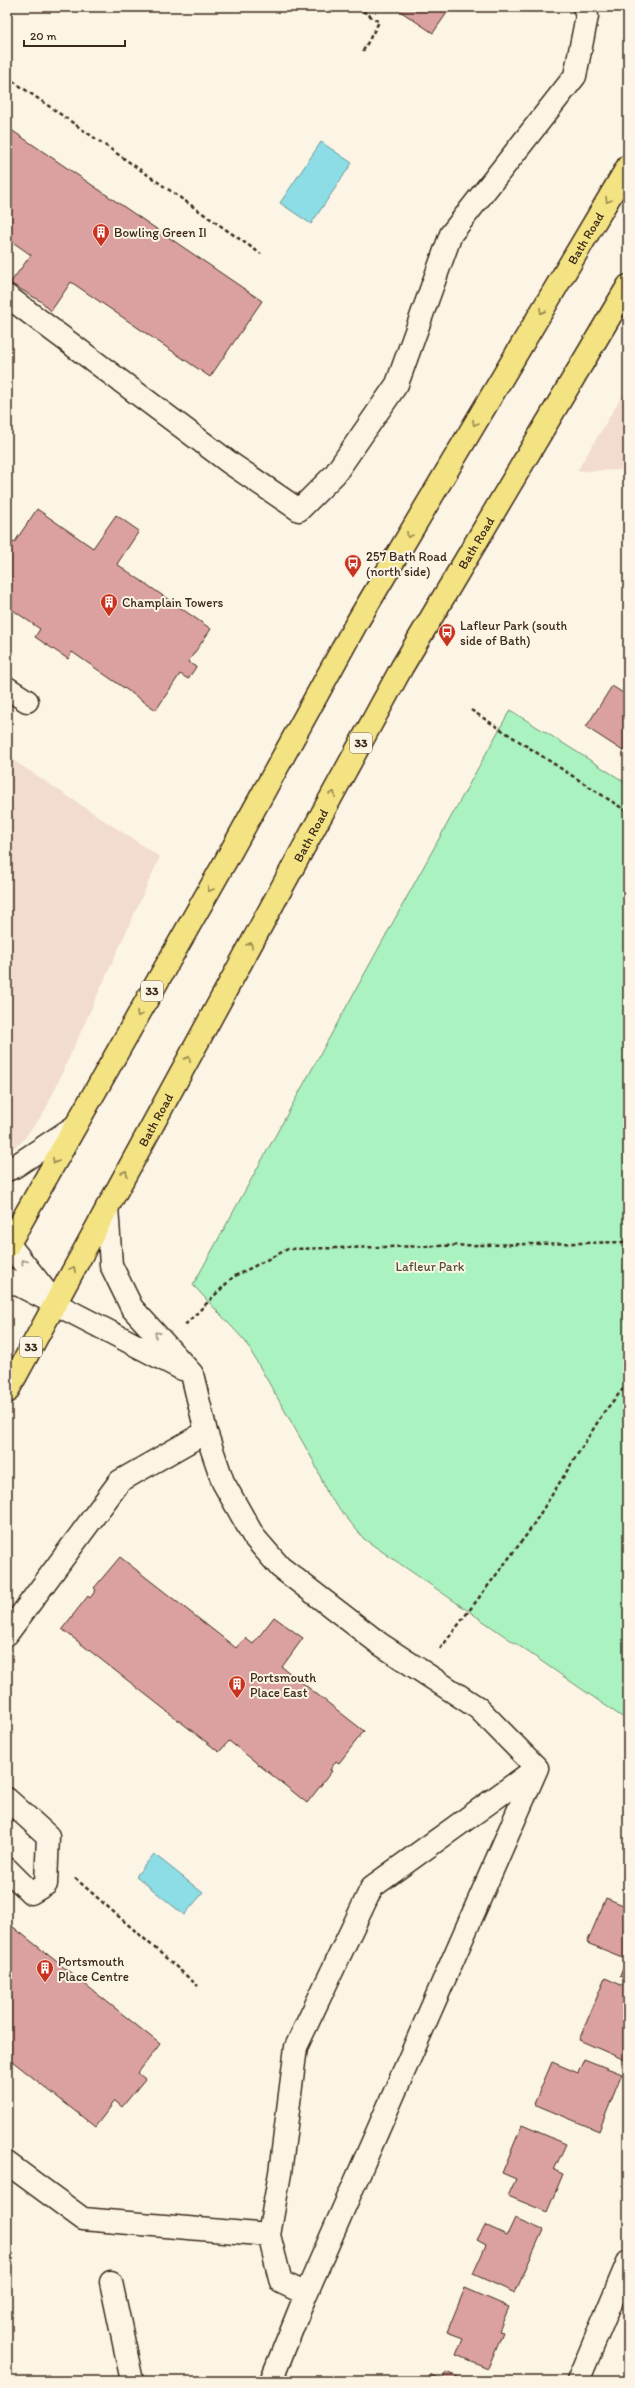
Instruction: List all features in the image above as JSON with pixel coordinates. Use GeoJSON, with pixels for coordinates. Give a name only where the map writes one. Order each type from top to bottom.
{"type":"FeatureCollection","features":[{"type":"Feature","properties":{"kind":"main road","name":"Bath Road"},"geometry":{"type":"LineString","coordinates":[[8,1244],[229,855],[356,624],[628,166]]}},
{"type":"Feature","properties":{"kind":"main road","name":"Bath Road"},"geometry":{"type":"LineString","coordinates":[[7,1392],[402,667],[628,286]]}},
{"type":"Feature","properties":{"kind":"street"},"geometry":{"type":"LineString","coordinates":[[7,296],[230,463],[299,510],[335,474],[397,384],[451,234],[575,76],[587,16],[584,7]]}},
{"type":"Feature","properties":{"kind":"street"},"geometry":{"type":"LineString","coordinates":[[7,688],[27,701]]}},
{"type":"Feature","properties":{"kind":"street"},"geometry":{"type":"LineString","coordinates":[[7,1170],[14,1167],[74,1127]]}},
{"type":"Feature","properties":{"kind":"street"},"geometry":{"type":"LineString","coordinates":[[107,1207],[111,1265],[132,1308],[166,1343],[192,1374],[206,1432],[223,1482],[254,1537],[280,1567],[395,1655],[478,1708],[537,1768]]}},
{"type":"Feature","properties":{"kind":"street"},"geometry":{"type":"LineString","coordinates":[[8,1244],[55,1303]]}},
{"type":"Feature","properties":{"kind":"street"},"geometry":{"type":"LineString","coordinates":[[7,1279],[192,1374]]}},
{"type":"Feature","properties":{"kind":"street"},"geometry":{"type":"LineString","coordinates":[[7,1634],[120,1481],[206,1432]]}},
{"type":"Feature","properties":{"kind":"street"},"geometry":{"type":"LineString","coordinates":[[306,2294],[281,2282],[269,2235],[280,2173],[296,2047],[372,1887],[537,1768]]}},
{"type":"Feature","properties":{"kind":"street"},"geometry":{"type":"LineString","coordinates":[[271,2381],[306,2294],[537,1768]]}},
{"type":"Feature","properties":{"kind":"street"},"geometry":{"type":"LineString","coordinates":[[7,1799],[48,1836],[46,1884],[31,1893],[7,1869]]}},
{"type":"Feature","properties":{"kind":"street"},"geometry":{"type":"LineString","coordinates":[[7,2163],[83,2218],[269,2235]]}},
{"type":"Feature","properties":{"kind":"street"},"geometry":{"type":"LineString","coordinates":[[578,2381],[628,2262]]}},
{"type":"Feature","properties":{"kind":"street"},"geometry":{"type":"LineString","coordinates":[[111,2282],[132,2381]]}},
{"type":"Feature","properties":{"kind":"path"},"geometry":{"type":"LineString","coordinates":[[358,7],[379,22],[363,51]]}},
{"type":"Feature","properties":{"kind":"path"},"geometry":{"type":"LineString","coordinates":[[7,77],[261,254]]}},
{"type":"Feature","properties":{"kind":"path"},"geometry":{"type":"LineString","coordinates":[[471,710],[628,812]]}},
{"type":"Feature","properties":{"kind":"path"},"geometry":{"type":"LineString","coordinates":[[166,1343],[233,1277],[288,1249],[628,1242]]}},
{"type":"Feature","properties":{"kind":"path"},"geometry":{"type":"LineString","coordinates":[[423,1672],[528,1533],[604,1412],[628,1383]]}},
{"type":"Feature","properties":{"kind":"path"},"geometry":{"type":"LineString","coordinates":[[47,1854],[198,1986]]}},
{"type":"Feature","properties":{"kind":"shaded area"},"geometry":{"type":"Polygon","coordinates":[[[628,386],[628,470],[577,471],[628,386]]]}},
{"type":"Feature","properties":{"kind":"shaded area"},"geometry":{"type":"Polygon","coordinates":[[[7,756],[160,857],[45,1111],[21,1143],[7,1151],[7,756]]]}},
{"type":"Feature","properties":{"kind":"green space","name":"Lafleur Park"},"geometry":{"type":"Polygon","coordinates":[[[510,710],[628,784],[628,1721],[364,1539],[328,1495],[314,1462],[245,1341],[193,1285],[510,710]]]}},
{"type":"Feature","properties":{"kind":"water"},"geometry":{"type":"Polygon","coordinates":[[[321,142],[352,163],[311,224],[280,203],[321,142]]]}},
{"type":"Feature","properties":{"kind":"water"},"geometry":{"type":"Polygon","coordinates":[[[154,1854],[203,1893],[184,1915],[136,1876],[154,1854]]]}},
{"type":"Feature","properties":{"kind":"building"},"geometry":{"type":"Polygon","coordinates":[[[394,7],[451,7],[433,33],[394,7]]]}},
{"type":"Feature","properties":{"kind":"building","name":"Bowling Green II"},"geometry":{"type":"Polygon","coordinates":[[[7,127],[262,301],[210,377],[71,282],[51,311],[42,302],[10,283],[31,255],[7,238],[7,127]]]}},
{"type":"Feature","properties":{"kind":"building","name":"Champlain Towers"},"geometry":{"type":"Polygon","coordinates":[[[37,509],[93,548],[116,515],[139,531],[117,564],[211,629],[188,662],[196,667],[188,679],[180,674],[156,710],[72,652],[68,659],[35,637],[40,629],[7,606],[7,538],[14,543],[37,509]]]}},
{"type":"Feature","properties":{"kind":"building"},"geometry":{"type":"Polygon","coordinates":[[[612,686],[628,696],[628,748],[626,747],[623,751],[586,727],[612,686]]]}},
{"type":"Feature","properties":{"kind":"building","name":"Portsmouth Place East"},"geometry":{"type":"Polygon","coordinates":[[[120,1557],[236,1648],[245,1638],[253,1644],[274,1617],[303,1638],[282,1667],[364,1731],[339,1763],[336,1761],[330,1770],[332,1771],[307,1803],[229,1741],[219,1752],[62,1629],[88,1596],[90,1598],[96,1590],[94,1588],[120,1557]]]}},
{"type":"Feature","properties":{"kind":"building"},"geometry":{"type":"Polygon","coordinates":[[[606,1898],[628,1907],[628,1980],[620,1976],[627,1959],[587,1943],[606,1898]]]}},
{"type":"Feature","properties":{"kind":"building","name":"Portsmouth Place Centre"},"geometry":{"type":"Polygon","coordinates":[[[7,1922],[160,2044],[138,2073],[145,2079],[122,2107],[115,2101],[95,2127],[7,2057],[7,1922]]]}},
{"type":"Feature","properties":{"kind":"building"},"geometry":{"type":"Polygon","coordinates":[[[605,1978],[628,1988],[627,2061],[579,2040],[605,1978]]]}},
{"type":"Feature","properties":{"kind":"building"},"geometry":{"type":"Polygon","coordinates":[[[584,2059],[622,2074],[599,2131],[534,2104],[552,2062],[578,2073],[584,2059]]]}},
{"type":"Feature","properties":{"kind":"building"},"geometry":{"type":"Polygon","coordinates":[[[522,2125],[566,2144],[554,2170],[563,2174],[547,2212],[508,2196],[516,2179],[502,2173],[522,2125]]]}},
{"type":"Feature","properties":{"kind":"building"},"geometry":{"type":"Polygon","coordinates":[[[515,2218],[543,2230],[515,2293],[473,2274],[486,2245],[477,2240],[485,2225],[507,2235],[515,2218]]]}},
{"type":"Feature","properties":{"kind":"building"},"geometry":{"type":"Polygon","coordinates":[[[465,2288],[509,2307],[499,2331],[503,2332],[488,2368],[456,2355],[463,2338],[447,2332],[465,2288]]]}},
{"type":"Feature","properties":{"kind":"building"},"geometry":{"type":"Polygon","coordinates":[[[446,2372],[467,2381],[426,2381],[429,2374],[442,2380],[446,2372]]]}},
{"type":"Feature","properties":{"kind":"place","name":"Bowling Green II"},"geometry":{"type":"Point","coordinates":[101,247]}},
{"type":"Feature","properties":{"kind":"place","name":"257 Bath Road (north side)"},"geometry":{"type":"Point","coordinates":[353,578]}},
{"type":"Feature","properties":{"kind":"place","name":"Champlain Towers"},"geometry":{"type":"Point","coordinates":[109,617]}},
{"type":"Feature","properties":{"kind":"place","name":"Lafleur Park (south side of Bath)"},"geometry":{"type":"Point","coordinates":[447,647]}},
{"type":"Feature","properties":{"kind":"place","name":"Portsmouth Place East"},"geometry":{"type":"Point","coordinates":[237,1699]}},
{"type":"Feature","properties":{"kind":"place","name":"Portsmouth Place Centre"},"geometry":{"type":"Point","coordinates":[45,1983]}}]}
